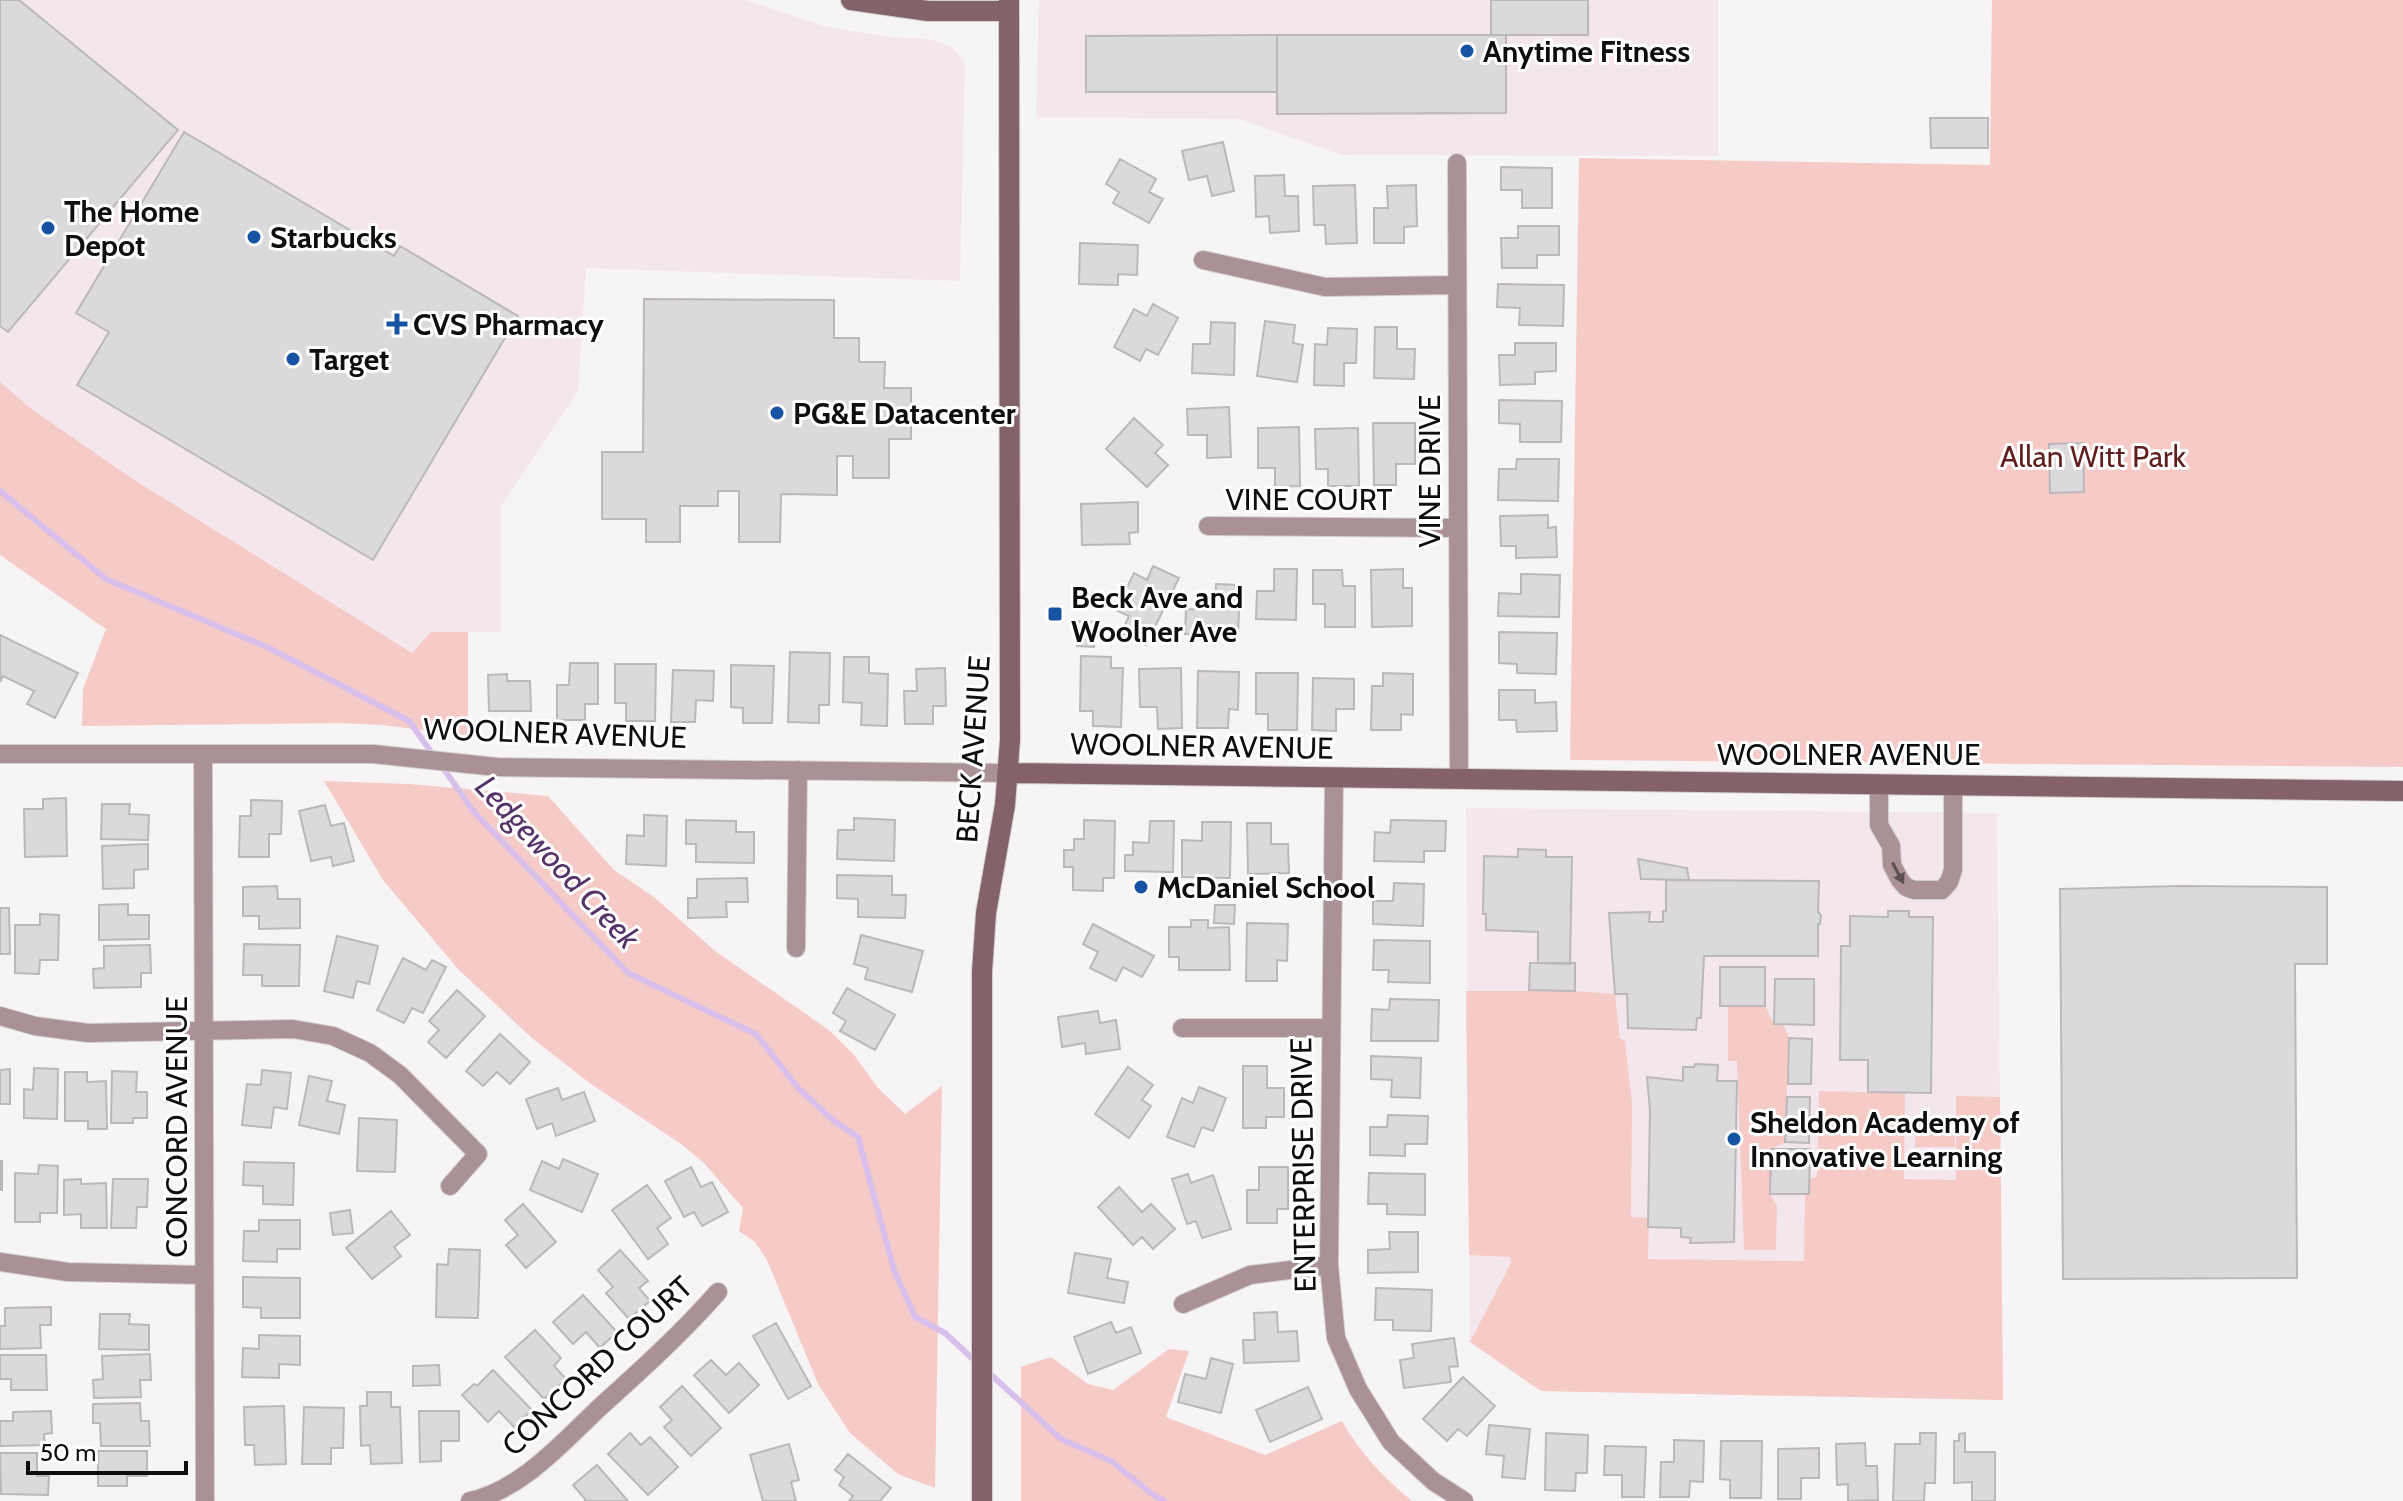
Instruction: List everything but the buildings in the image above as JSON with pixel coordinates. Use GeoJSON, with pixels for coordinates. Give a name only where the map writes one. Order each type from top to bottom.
{"type":"FeatureCollection","features":[{"type":"Feature","properties":{"kind":"street"},"geometry":{"type":"LineString","coordinates":[[851,0],[928,11],[1008,5]]}},
{"type":"Feature","properties":{"kind":"street","name":"BECK AVENUE"},"geometry":{"type":"LineString","coordinates":[[982,1501],[982,972],[986,913],[1004,810],[1010,740],[1008,5]]}},
{"type":"Feature","properties":{"kind":"street","name":"VINE DRIVE"},"geometry":{"type":"LineString","coordinates":[[1457,163],[1459,779]]}},
{"type":"Feature","properties":{"kind":"street"},"geometry":{"type":"LineString","coordinates":[[1203,260],[1325,287],[1457,285]]}},
{"type":"Feature","properties":{"kind":"street","name":"VINE COURT"},"geometry":{"type":"LineString","coordinates":[[1208,526],[1458,528]]}},
{"type":"Feature","properties":{"kind":"street","name":"WOOLNER AVENUE"},"geometry":{"type":"LineString","coordinates":[[0,754],[373,754],[497,767],[2403,791]]}},
{"type":"Feature","properties":{"kind":"street","name":"CONCORD AVENUE"},"geometry":{"type":"LineString","coordinates":[[203,754],[205,1501]]}},
{"type":"Feature","properties":{"kind":"street"},"geometry":{"type":"LineString","coordinates":[[796,948],[798,770]]}},
{"type":"Feature","properties":{"kind":"street","name":"ENTERPRISE DRIVE"},"geometry":{"type":"LineString","coordinates":[[1334,778],[1329,1265],[1336,1338],[1358,1389],[1391,1442],[1433,1481],[1464,1501]]}},
{"type":"Feature","properties":{"kind":"street"},"geometry":{"type":"LineString","coordinates":[[1879,786],[1879,825],[1891,846],[1895,873],[1906,887],[1924,891],[1942,890],[1953,870],[1953,785]]}},
{"type":"Feature","properties":{"kind":"street"},"geometry":{"type":"LineString","coordinates":[[0,1016],[35,1026],[88,1033],[293,1029],[333,1036],[370,1053],[400,1075],[478,1154],[450,1186]]}},
{"type":"Feature","properties":{"kind":"street"},"geometry":{"type":"LineString","coordinates":[[1182,1028],[1330,1028]]}},
{"type":"Feature","properties":{"kind":"street"},"geometry":{"type":"LineString","coordinates":[[0,1262],[68,1272],[203,1275]]}},
{"type":"Feature","properties":{"kind":"street"},"geometry":{"type":"LineString","coordinates":[[1183,1304],[1250,1275],[1329,1265]]}},
{"type":"Feature","properties":{"kind":"street","name":"CONCORD COURT"},"geometry":{"type":"LineString","coordinates":[[470,1501],[508,1486],[540,1463],[684,1330],[718,1292]]}},
{"type":"Feature","properties":{"kind":"shaded area"},"geometry":{"type":"Polygon","coordinates":[[[0,0],[746,0],[826,27],[890,37],[930,39],[952,47],[965,63],[960,281],[586,268],[578,391],[501,506],[501,632],[431,632],[412,654],[136,481],[34,411],[0,382],[0,0]]]}},
{"type":"Feature","properties":{"kind":"shaded area"},"geometry":{"type":"Polygon","coordinates":[[[1039,0],[1718,0],[1718,156],[1342,155],[1239,119],[1036,117],[1039,0]]]}},
{"type":"Feature","properties":{"kind":"shaded area","name":"Sheldon Academy of Innovative Learning"},"geometry":{"type":"Polygon","coordinates":[[[1466,808],[1997,813],[2003,1400],[1541,1391],[1470,1342],[1466,808]]]}},
{"type":"Feature","properties":{"kind":"green space","name":"Allan Witt Park"},"geometry":{"type":"Polygon","coordinates":[[[1992,0],[2403,0],[2403,767],[1570,760],[1579,158],[1990,165],[1992,0]]]}},
{"type":"Feature","properties":{"kind":"green space"},"geometry":{"type":"Polygon","coordinates":[[[0,382],[34,411],[136,481],[412,653],[431,632],[468,632],[468,736],[341,723],[82,726],[83,689],[106,629],[0,555],[0,382]]]}},
{"type":"Feature","properties":{"kind":"green space"},"geometry":{"type":"Polygon","coordinates":[[[324,781],[409,784],[548,796],[614,870],[654,897],[715,951],[829,1030],[854,1055],[878,1088],[905,1114],[942,1086],[935,1488],[898,1474],[850,1433],[818,1384],[767,1260],[755,1242],[739,1231],[743,1208],[704,1163],[533,1039],[459,970],[383,880],[324,781]]]}},
{"type":"Feature","properties":{"kind":"green space"},"geometry":{"type":"Polygon","coordinates":[[[1466,991],[1615,994],[1620,1039],[1625,1040],[1632,1104],[1631,1217],[1649,1218],[1648,1259],[1804,1261],[1805,1194],[1809,1194],[1810,1179],[1817,1177],[1819,1091],[1905,1093],[1904,1179],[1956,1180],[1956,1096],[2000,1097],[2003,1400],[1541,1391],[1470,1342],[1511,1263],[1510,1257],[1469,1255],[1466,991]]]}},
{"type":"Feature","properties":{"kind":"green space"},"geometry":{"type":"Polygon","coordinates":[[[1728,1006],[1765,1006],[1774,1024],[1783,1024],[1789,1038],[1785,1142],[1771,1149],[1770,1194],[1777,1206],[1776,1250],[1744,1250],[1737,1061],[1728,1061],[1728,1006]]]}},
{"type":"Feature","properties":{"kind":"green space"},"geometry":{"type":"Polygon","coordinates":[[[1916,1118],[1955,1118],[1955,1147],[1915,1147],[1916,1118]]]}},
{"type":"Feature","properties":{"kind":"green space"},"geometry":{"type":"Polygon","coordinates":[[[1169,1349],[1189,1351],[1166,1417],[1265,1455],[1342,1421],[1373,1464],[1412,1501],[1021,1501],[1021,1367],[1051,1357],[1088,1384],[1113,1390],[1169,1349]]]}},
{"type":"Feature","properties":{"kind":"waterway","name":"Ledgewood Creek"},"geometry":{"type":"LineString","coordinates":[[0,491],[106,579],[269,648],[409,721],[434,756]]}},
{"type":"Feature","properties":{"kind":"waterway","name":"Ledgewood Creek"},"geometry":{"type":"LineString","coordinates":[[441,765],[474,812],[628,973],[756,1034],[798,1088],[834,1121],[858,1137],[894,1270],[915,1317],[945,1333],[975,1361]]}},
{"type":"Feature","properties":{"kind":"waterway","name":"Ledgewood Creek"},"geometry":{"type":"LineString","coordinates":[[987,1371],[1061,1439],[1111,1461],[1164,1501]]}},
{"type":"Feature","properties":{"kind":"place","name":"Anytime Fitness"},"geometry":{"type":"Point","coordinates":[1467,51]}},
{"type":"Feature","properties":{"kind":"place","name":"The Home Depot"},"geometry":{"type":"Point","coordinates":[48,228]}},
{"type":"Feature","properties":{"kind":"place","name":"Starbucks"},"geometry":{"type":"Point","coordinates":[254,237]}},
{"type":"Feature","properties":{"kind":"place","name":"CVS Pharmacy"},"geometry":{"type":"Point","coordinates":[397,324]}},
{"type":"Feature","properties":{"kind":"place","name":"Target"},"geometry":{"type":"Point","coordinates":[293,359]}},
{"type":"Feature","properties":{"kind":"place","name":"PG&E Datacenter"},"geometry":{"type":"Point","coordinates":[777,413]}},
{"type":"Feature","properties":{"kind":"place","name":"Beck Ave and Woolner Ave"},"geometry":{"type":"Point","coordinates":[1055,614]}},
{"type":"Feature","properties":{"kind":"place","name":"McDaniel School"},"geometry":{"type":"Point","coordinates":[1141,887]}},
{"type":"Feature","properties":{"kind":"place","name":"Sheldon Academy of Innovative Learning"},"geometry":{"type":"Point","coordinates":[1734,1139]}}]}
